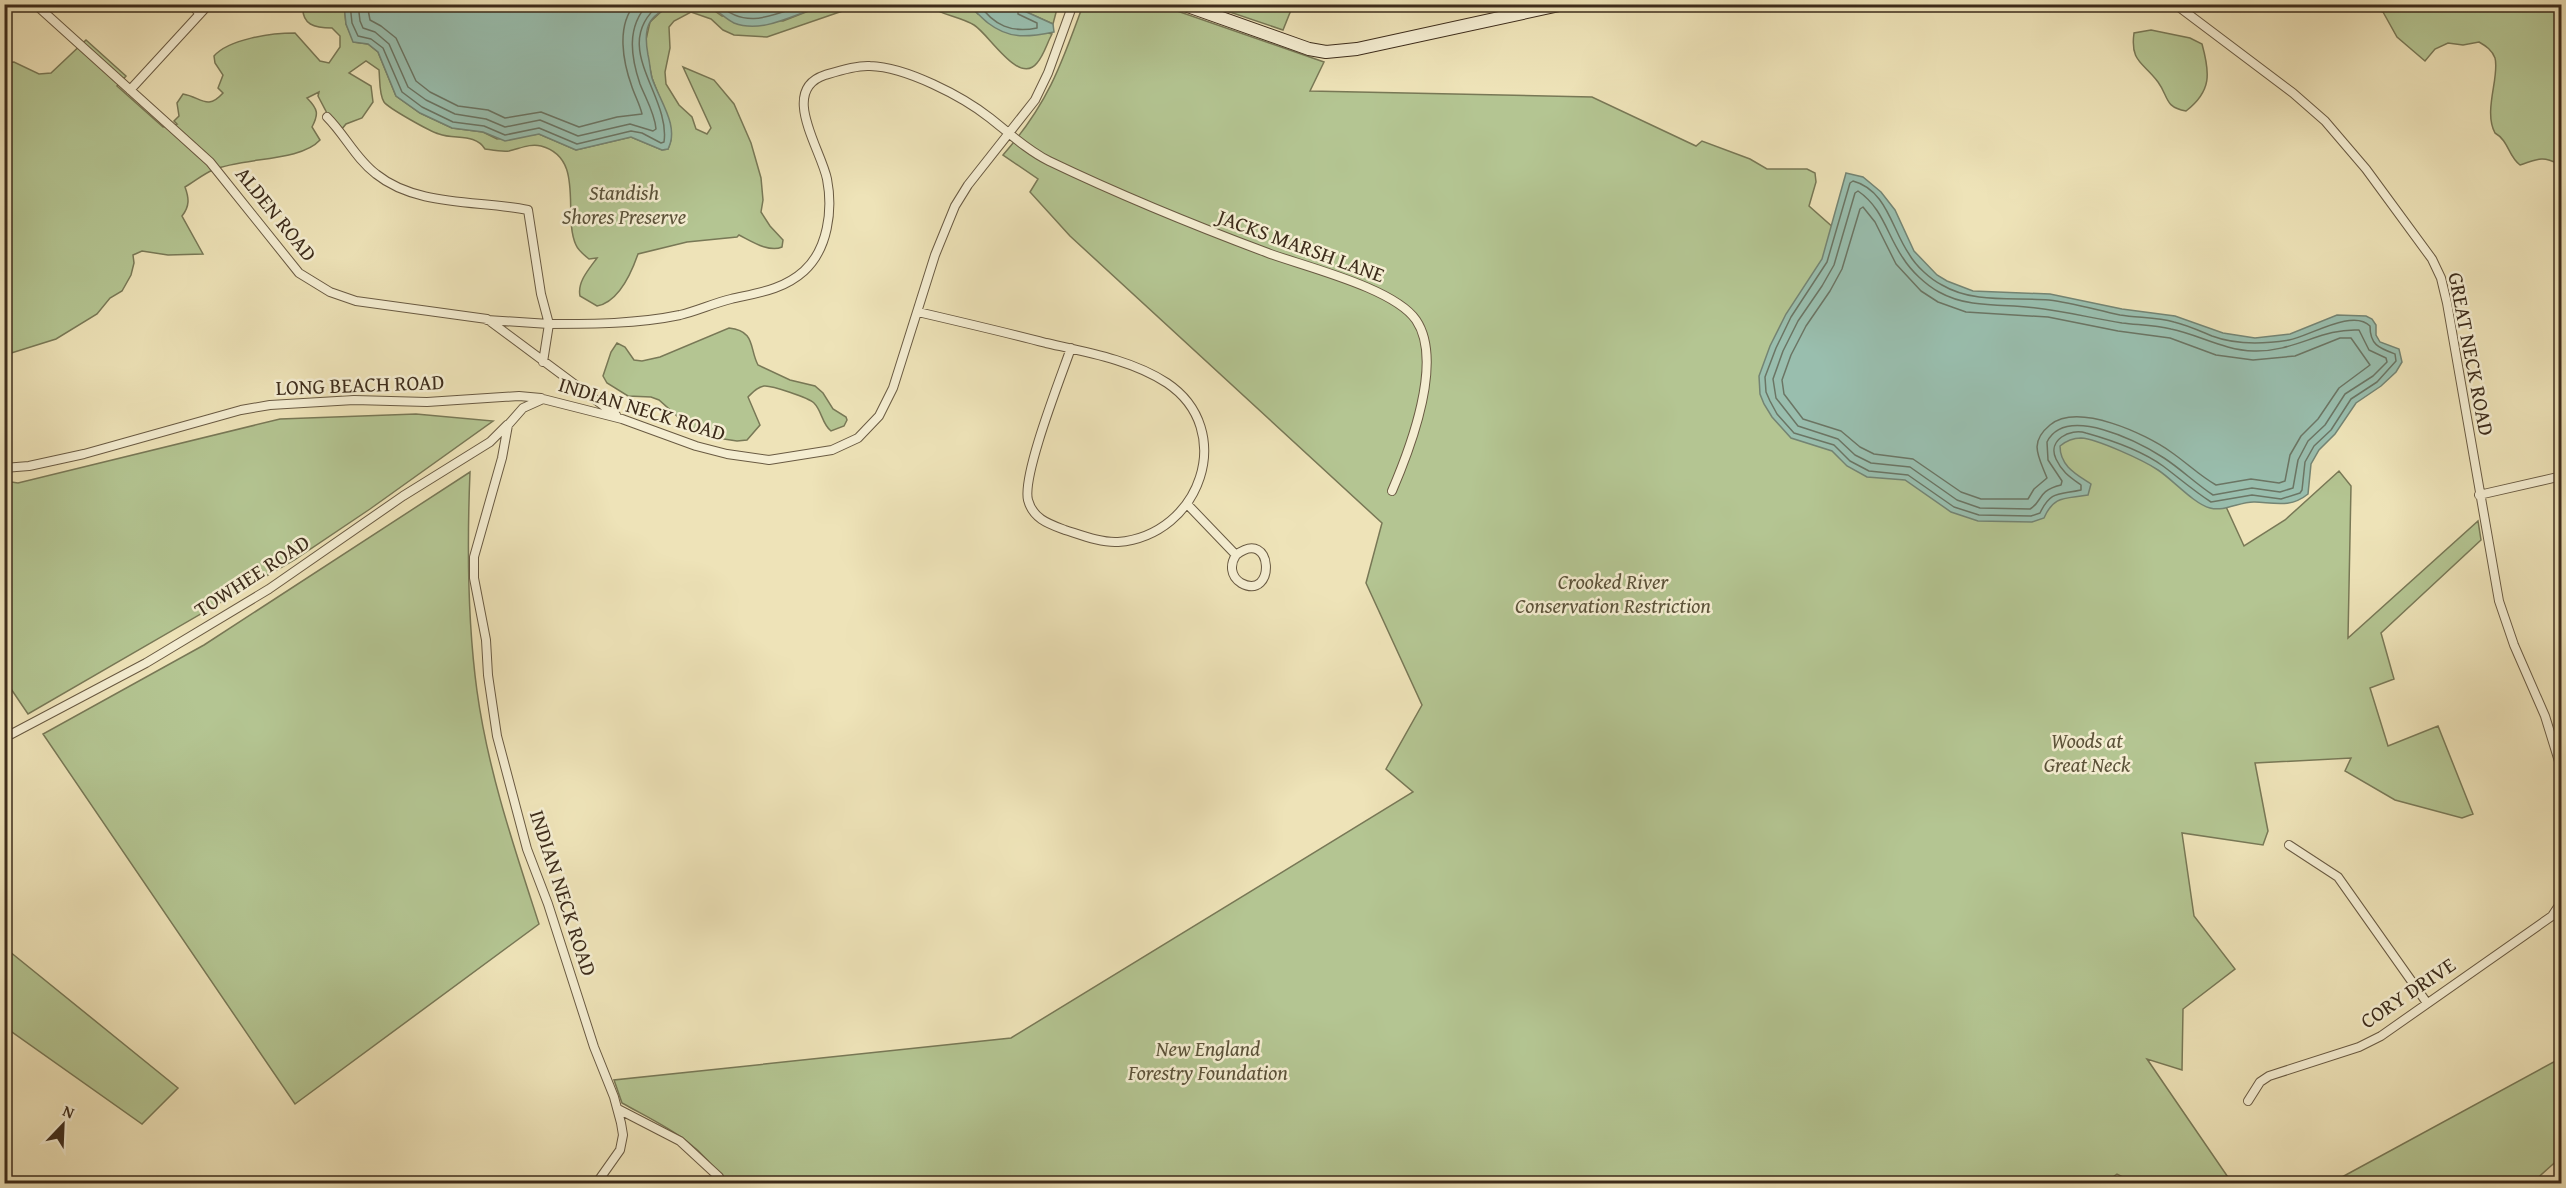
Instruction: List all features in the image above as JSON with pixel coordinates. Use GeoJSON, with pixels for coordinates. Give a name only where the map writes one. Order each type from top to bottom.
{"type":"FeatureCollection","features":[{"type":"Feature","properties":{"kind":"street","name":"ALDEN ROAD"},"geometry":{"type":"LineString","coordinates":[[35,4],[210,162],[243,200],[292,265],[313,283],[356,301],[487,320],[623,419]]}},
{"type":"Feature","properties":{"kind":"street"},"geometry":{"type":"LineString","coordinates":[[191,4],[200,14]]}},
{"type":"Feature","properties":{"kind":"street"},"geometry":{"type":"LineString","coordinates":[[130,90],[209,4]]}},
{"type":"Feature","properties":{"kind":"street","name":"INDIAN NECK ROAD"},"geometry":{"type":"LineString","coordinates":[[596,1184],[613,1162],[622,1145],[623,1135],[618,1109],[594,1047],[548,904],[527,849],[495,726],[486,640],[474,578],[474,557],[502,458],[508,425],[523,408],[543,399],[623,419],[696,446],[728,454],[770,460],[805,456],[851,444],[870,428],[884,407],[898,375],[935,255],[956,206],[968,185],[1041,90],[1073,4]]}},
{"type":"Feature","properties":{"kind":"street"},"geometry":{"type":"LineString","coordinates":[[1182,4],[1301,47],[1326,52],[1357,49],[1564,4]]}},
{"type":"Feature","properties":{"kind":"street","name":"GREAT NECK ROAD"},"geometry":{"type":"LineString","coordinates":[[2175,4],[2294,93],[2318,114],[2352,152],[2427,250],[2441,278],[2446,295],[2479,495],[2501,610],[2545,716],[2562,771]]}},
{"type":"Feature","properties":{"kind":"street","name":"JACKS MARSH LANE"},"geometry":{"type":"LineString","coordinates":[[549,324],[626,322],[683,314],[774,289],[803,272],[824,239],[829,203],[825,169],[806,120],[803,101],[806,88],[819,77],[863,66],[873,66],[909,76],[952,95],[983,113],[1048,160],[1131,199],[1194,225],[1377,292],[1405,307],[1421,329],[1426,341],[1427,362],[1412,440],[1392,491]]}},
{"type":"Feature","properties":{"kind":"street"},"geometry":{"type":"LineString","coordinates":[[327,117],[370,170],[405,190],[448,199],[528,210],[541,294],[549,324],[543,362]]}},
{"type":"Feature","properties":{"kind":"street"},"geometry":{"type":"LineString","coordinates":[[918,312],[1071,348],[1106,358],[1157,377],[1169,384],[1185,400],[1197,420],[1204,456],[1201,478],[1188,505],[1158,529],[1138,537],[1115,542],[1044,522],[1031,509],[1027,488],[1042,432],[1071,348]]}},
{"type":"Feature","properties":{"kind":"street"},"geometry":{"type":"LineString","coordinates":[[487,320],[549,324]]}},
{"type":"Feature","properties":{"kind":"street","name":"LONG BEACH ROAD"},"geometry":{"type":"LineString","coordinates":[[4,468],[29,466],[84,454],[260,406],[346,400],[427,402],[519,396],[543,399]]}},
{"type":"Feature","properties":{"kind":"street","name":"TOWHEE ROAD"},"geometry":{"type":"LineString","coordinates":[[4,738],[146,663],[269,589],[403,496],[490,442],[508,425]]}},
{"type":"Feature","properties":{"kind":"street"},"geometry":{"type":"LineString","coordinates":[[2479,495],[2562,476]]}},
{"type":"Feature","properties":{"kind":"street"},"geometry":{"type":"LineString","coordinates":[[1188,505],[1236,555]]}},
{"type":"Feature","properties":{"kind":"street"},"geometry":{"type":"LineString","coordinates":[[1247,549],[1253,549],[1263,555],[1267,565],[1261,581],[1251,585],[1235,578],[1231,566],[1236,555],[1247,549]]}},
{"type":"Feature","properties":{"kind":"street"},"geometry":{"type":"LineString","coordinates":[[2289,845],[2338,877],[2427,1003]]}},
{"type":"Feature","properties":{"kind":"street","name":"CORY DRIVE"},"geometry":{"type":"LineString","coordinates":[[2248,1101],[2260,1082],[2269,1076],[2359,1047],[2381,1036],[2552,916],[2562,902]]}},
{"type":"Feature","properties":{"kind":"street","name":"CORY DRIVE"},"geometry":{"type":"LineString","coordinates":[[2552,916],[2562,914]]}},
{"type":"Feature","properties":{"kind":"street"},"geometry":{"type":"LineString","coordinates":[[618,1109],[680,1141],[719,1177],[722,1184]]}},
{"type":"Feature","properties":{"kind":"green space"},"geometry":{"type":"Polygon","coordinates":[[[1293,4],[1283,30],[1209,5],[1293,4]]]}},
{"type":"Feature","properties":{"kind":"green space","name":"Standish Shores Preserve"},"geometry":{"type":"Polygon","coordinates":[[[303,5],[344,5],[346,24],[354,42],[368,44],[378,52],[396,96],[420,113],[452,128],[483,132],[497,139],[539,134],[576,150],[631,137],[662,150],[668,149],[671,140],[670,124],[652,78],[645,44],[650,22],[664,9],[674,5],[706,5],[722,16],[783,21],[824,5],[860,5],[767,37],[734,35],[723,30],[711,19],[691,12],[674,21],[669,27],[670,48],[665,72],[666,84],[679,105],[692,117],[696,129],[707,134],[711,128],[683,67],[714,80],[734,104],[751,143],[761,178],[763,200],[761,212],[783,240],[782,247],[766,247],[739,235],[687,242],[638,254],[628,278],[618,293],[612,299],[597,306],[580,296],[582,281],[597,258],[589,259],[576,245],[572,233],[568,175],[563,162],[555,152],[537,145],[506,151],[485,149],[476,141],[445,136],[428,129],[384,102],[380,91],[379,70],[366,61],[349,73],[371,86],[373,102],[362,118],[346,124],[341,130],[328,115],[318,96],[319,92],[307,98],[316,112],[316,119],[312,127],[320,140],[311,147],[285,156],[225,166],[209,172],[185,187],[188,202],[182,216],[203,254],[168,255],[142,251],[133,255],[131,275],[122,291],[110,298],[97,314],[56,339],[5,355],[5,63],[14,62],[39,74],[51,73],[86,40],[126,76],[117,86],[163,127],[177,124],[174,121],[179,116],[177,103],[183,94],[208,102],[223,93],[218,88],[223,75],[215,63],[214,56],[240,41],[274,34],[295,33],[320,61],[329,63],[340,47],[340,36],[332,28],[310,24],[304,17],[303,5]]]}},
{"type":"Feature","properties":{"kind":"green space"},"geometry":{"type":"Polygon","coordinates":[[[927,5],[962,5],[978,14],[1052,34],[1037,63],[1030,68],[1022,68],[1004,56],[974,25],[927,5]]]}},
{"type":"Feature","properties":{"kind":"green space"},"geometry":{"type":"Polygon","coordinates":[[[1027,5],[1058,5],[1053,24],[1022,10],[1027,5]]]}},
{"type":"Feature","properties":{"kind":"green space"},"geometry":{"type":"Polygon","coordinates":[[[1083,5],[1160,5],[1324,62],[1310,91],[1592,97],[1696,146],[1702,141],[1750,159],[1767,169],[1807,169],[1815,173],[1816,182],[1809,206],[1870,260],[2184,415],[2244,546],[2285,520],[2339,471],[2351,486],[2348,638],[2478,521],[2481,540],[2381,633],[2394,679],[2370,688],[2388,746],[2438,726],[2473,814],[2462,818],[2395,800],[2345,771],[2351,758],[2255,763],[2268,831],[2263,845],[2182,833],[2194,916],[2235,969],[2183,1009],[2182,1070],[2147,1059],[2232,1183],[2131,1183],[2117,1174],[2103,1184],[724,1183],[704,1156],[692,1145],[666,1127],[622,1103],[614,1080],[1011,1038],[1413,792],[1386,769],[1422,705],[1366,583],[1382,523],[1070,236],[1030,192],[1038,179],[1003,155],[1042,102],[1083,5]]]}},
{"type":"Feature","properties":{"kind":"green space"},"geometry":{"type":"Polygon","coordinates":[[[2365,5],[2561,5],[2561,181],[2558,164],[2543,159],[2520,165],[2500,136],[2495,133],[2491,104],[2496,65],[2495,58],[2488,48],[2479,42],[2463,45],[2448,43],[2435,49],[2425,61],[2397,37],[2383,12],[2365,5]]]}},
{"type":"Feature","properties":{"kind":"green space"},"geometry":{"type":"Polygon","coordinates":[[[2151,30],[2190,38],[2202,44],[2207,64],[2207,81],[2201,96],[2186,111],[2170,104],[2158,82],[2136,56],[2133,43],[2134,33],[2151,30]]]}},
{"type":"Feature","properties":{"kind":"green space"},"geometry":{"type":"Polygon","coordinates":[[[729,328],[738,330],[748,337],[758,365],[790,380],[815,386],[823,393],[833,409],[846,417],[844,426],[831,431],[814,403],[790,392],[764,386],[748,397],[760,425],[747,440],[737,441],[704,436],[695,432],[659,400],[651,397],[628,396],[607,383],[603,376],[611,352],[617,343],[625,347],[634,360],[642,361],[660,357],[729,328]]]}},
{"type":"Feature","properties":{"kind":"green space"},"geometry":{"type":"Polygon","coordinates":[[[416,414],[493,421],[294,560],[28,714],[5,680],[5,481],[18,483],[280,419],[416,414]]]}},
{"type":"Feature","properties":{"kind":"green space"},"geometry":{"type":"Polygon","coordinates":[[[470,472],[469,582],[471,636],[477,691],[495,780],[539,924],[295,1104],[43,734],[204,645],[470,472]]]}},
{"type":"Feature","properties":{"kind":"green space"},"geometry":{"type":"Polygon","coordinates":[[[4,947],[178,1088],[142,1124],[5,1027],[4,947]]]}},
{"type":"Feature","properties":{"kind":"green space"},"geometry":{"type":"Polygon","coordinates":[[[2561,1058],[2561,1157],[2532,1183],[2331,1183],[2561,1058]]]}},
{"type":"Feature","properties":{"kind":"water"},"geometry":{"type":"Polygon","coordinates":[[[344,5],[674,5],[653,19],[649,24],[646,37],[652,78],[672,131],[668,149],[662,150],[631,137],[576,150],[539,134],[505,141],[483,132],[452,128],[420,113],[396,96],[378,52],[368,44],[353,42],[346,24],[344,5]]]}},
{"type":"Feature","properties":{"kind":"water"},"geometry":{"type":"Polygon","coordinates":[[[706,5],[827,5],[781,21],[746,26],[734,23],[706,5]]]}},
{"type":"Feature","properties":{"kind":"water"},"geometry":{"type":"Polygon","coordinates":[[[966,5],[1027,5],[1022,10],[1053,24],[1054,32],[1028,36],[1012,35],[988,23],[966,5]]]}},
{"type":"Feature","properties":{"kind":"water"},"geometry":{"type":"Polygon","coordinates":[[[1846,173],[1863,177],[1881,192],[1895,210],[1914,251],[1937,275],[1973,291],[2050,294],[2122,309],[2175,316],[2223,333],[2255,338],[2290,334],[2337,315],[2366,316],[2376,325],[2376,335],[2380,342],[2399,349],[2402,362],[2396,372],[2381,386],[2356,403],[2335,434],[2319,450],[2311,464],[2308,494],[2289,503],[2250,502],[2221,509],[2210,508],[2197,502],[2151,466],[2108,446],[2081,438],[2072,439],[2060,446],[2063,459],[2070,469],[2091,484],[2088,495],[2061,499],[2052,505],[2044,518],[2032,522],[1978,521],[1951,512],[1905,480],[1867,477],[1847,466],[1832,451],[1791,438],[1772,417],[1760,394],[1759,376],[1770,346],[1786,314],[1822,259],[1846,173]]]}},
{"type":"Feature","properties":{"kind":"park label","name":"Crooked River Conservation Restriction"},"geometry":{"type":"Point","coordinates":[1613,594]}},
{"type":"Feature","properties":{"kind":"park label","name":"Woods at Great Neck"},"geometry":{"type":"Point","coordinates":[2087,753]}},
{"type":"Feature","properties":{"kind":"park label","name":"New England Forestry Foundation"},"geometry":{"type":"Point","coordinates":[1208,1061]}}]}
